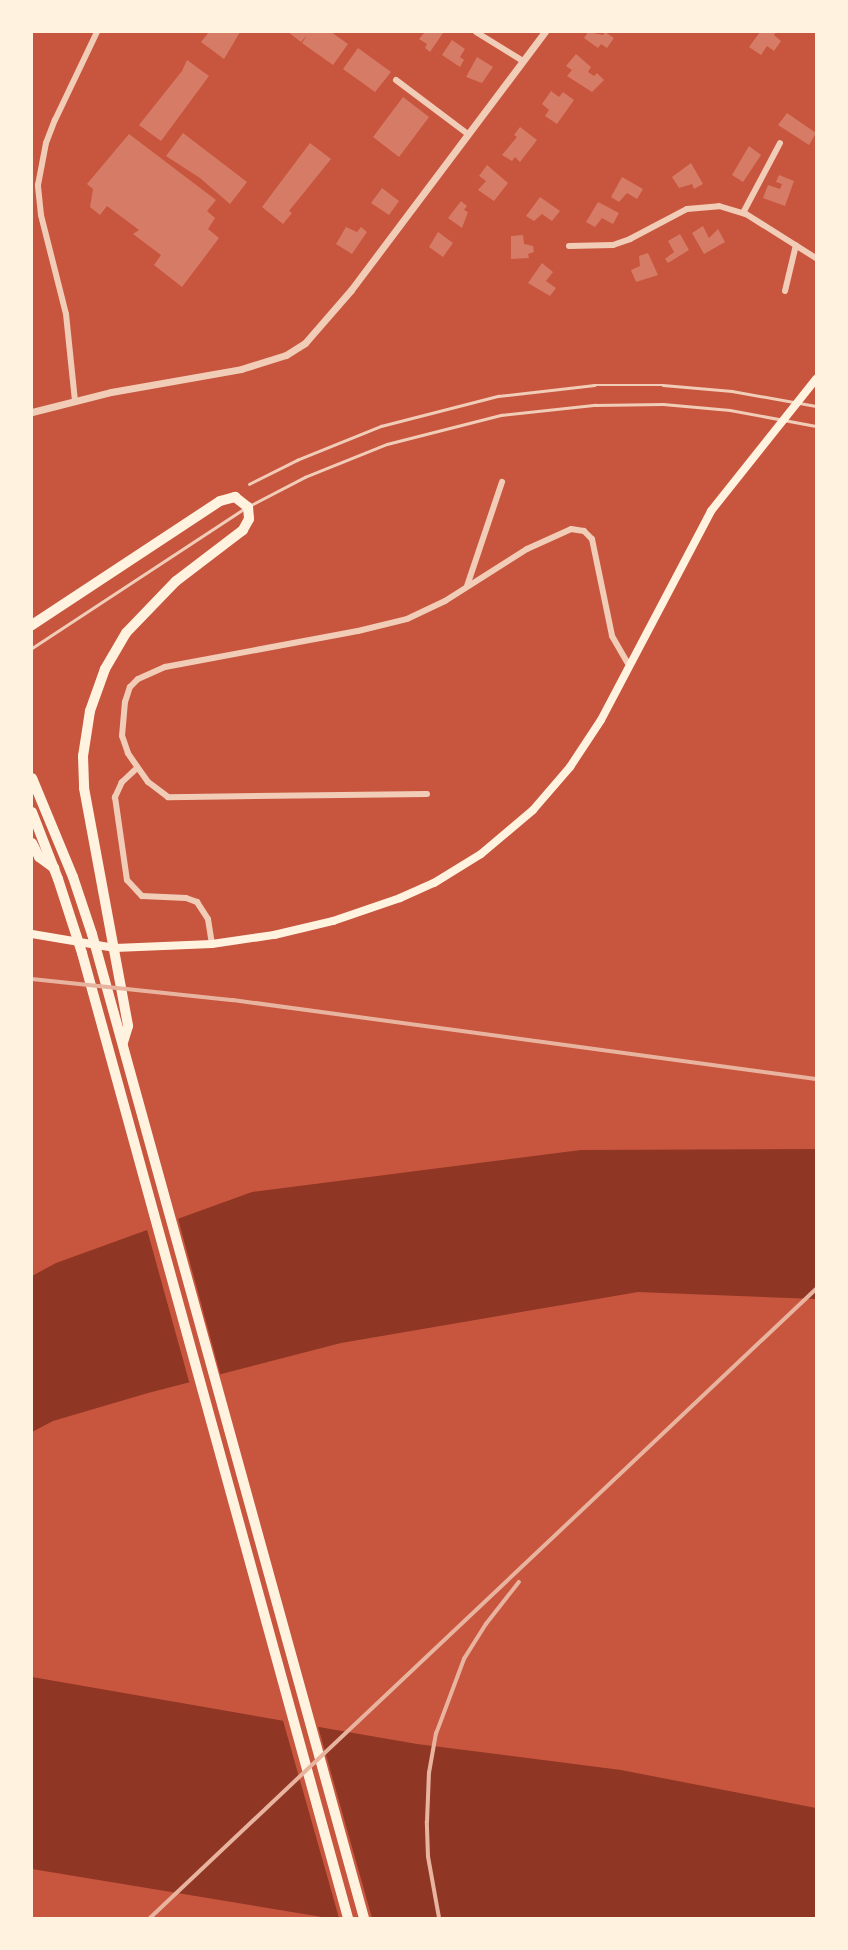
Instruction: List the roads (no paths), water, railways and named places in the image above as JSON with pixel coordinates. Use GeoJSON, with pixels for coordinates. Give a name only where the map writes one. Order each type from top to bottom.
{"type":"FeatureCollection","features":[{"type":"Feature","properties":{"kind":"highway"},"geometry":{"type":"LineString","coordinates":[[32,625],[220,501],[235,497],[248,507],[249,519],[243,530],[176,581],[135,621],[112,656],[95,696],[83,756],[84,788],[128,1026],[123,1045]]}},
{"type":"Feature","properties":{"kind":"highway"},"geometry":{"type":"LineString","coordinates":[[32,778],[73,877],[92,934],[364,1919]]}},
{"type":"Feature","properties":{"kind":"highway"},"geometry":{"type":"LineString","coordinates":[[32,812],[76,933],[348,1919]]}},
{"type":"Feature","properties":{"kind":"highway"},"geometry":{"type":"LineString","coordinates":[[32,843],[40,857],[54,868]]}},
{"type":"Feature","properties":{"kind":"main road"},"geometry":{"type":"LineString","coordinates":[[32,934],[116,948],[212,944],[274,935],[358,913],[434,883],[481,854],[520,823],[559,782],[591,736],[698,533],[743,469],[817,379]]}},
{"type":"Feature","properties":{"kind":"street"},"geometry":{"type":"LineString","coordinates":[[75,401],[66,314],[41,215],[38,185],[46,143],[97,32]]}},
{"type":"Feature","properties":{"kind":"street"},"geometry":{"type":"LineString","coordinates":[[476,32],[523,61]]}},
{"type":"Feature","properties":{"kind":"street"},"geometry":{"type":"LineString","coordinates":[[32,412],[75,401],[241,369],[275,359],[305,343],[343,300],[545,32]]}},
{"type":"Feature","properties":{"kind":"street"},"geometry":{"type":"LineString","coordinates":[[396,80],[468,134]]}},
{"type":"Feature","properties":{"kind":"street"},"geometry":{"type":"LineString","coordinates":[[743,213],[780,143]]}},
{"type":"Feature","properties":{"kind":"street"},"geometry":{"type":"LineString","coordinates":[[569,246],[605,246],[630,239],[687,209],[719,206],[743,213],[817,258]]}},
{"type":"Feature","properties":{"kind":"street"},"geometry":{"type":"LineString","coordinates":[[785,291],[796,245]]}},
{"type":"Feature","properties":{"kind":"street"},"geometry":{"type":"LineString","coordinates":[[466,587],[502,482]]}},
{"type":"Feature","properties":{"kind":"street"},"geometry":{"type":"LineString","coordinates":[[427,794],[182,799],[157,791],[137,768],[122,736],[121,718],[130,687],[149,672],[383,626],[427,610],[541,541],[571,529],[584,531],[594,545],[612,636],[629,665]]}},
{"type":"Feature","properties":{"kind":"street"},"geometry":{"type":"LineString","coordinates":[[137,768],[122,782],[115,797],[127,880],[142,896],[186,898],[197,902],[208,919],[212,944]]}},
{"type":"Feature","properties":{"kind":"lane"},"geometry":{"type":"LineString","coordinates":[[249,484],[297,460],[381,426],[498,396],[594,385],[663,385],[732,391],[817,406]]}},
{"type":"Feature","properties":{"kind":"lane"},"geometry":{"type":"LineString","coordinates":[[32,648],[248,507],[305,477],[387,444],[501,415],[595,405],[663,404],[741,411],[817,426]]}},
{"type":"Feature","properties":{"kind":"railway"},"geometry":{"type":"LineString","coordinates":[[32,979],[233,1000],[816,1079]]}},
{"type":"Feature","properties":{"kind":"railway"},"geometry":{"type":"LineString","coordinates":[[150,1918],[816,1289]]}},
{"type":"Feature","properties":{"kind":"railway"},"geometry":{"type":"LineString","coordinates":[[439,1918],[428,1857],[427,1822],[429,1773],[436,1734],[464,1659],[486,1624],[519,1582]]}}]}
